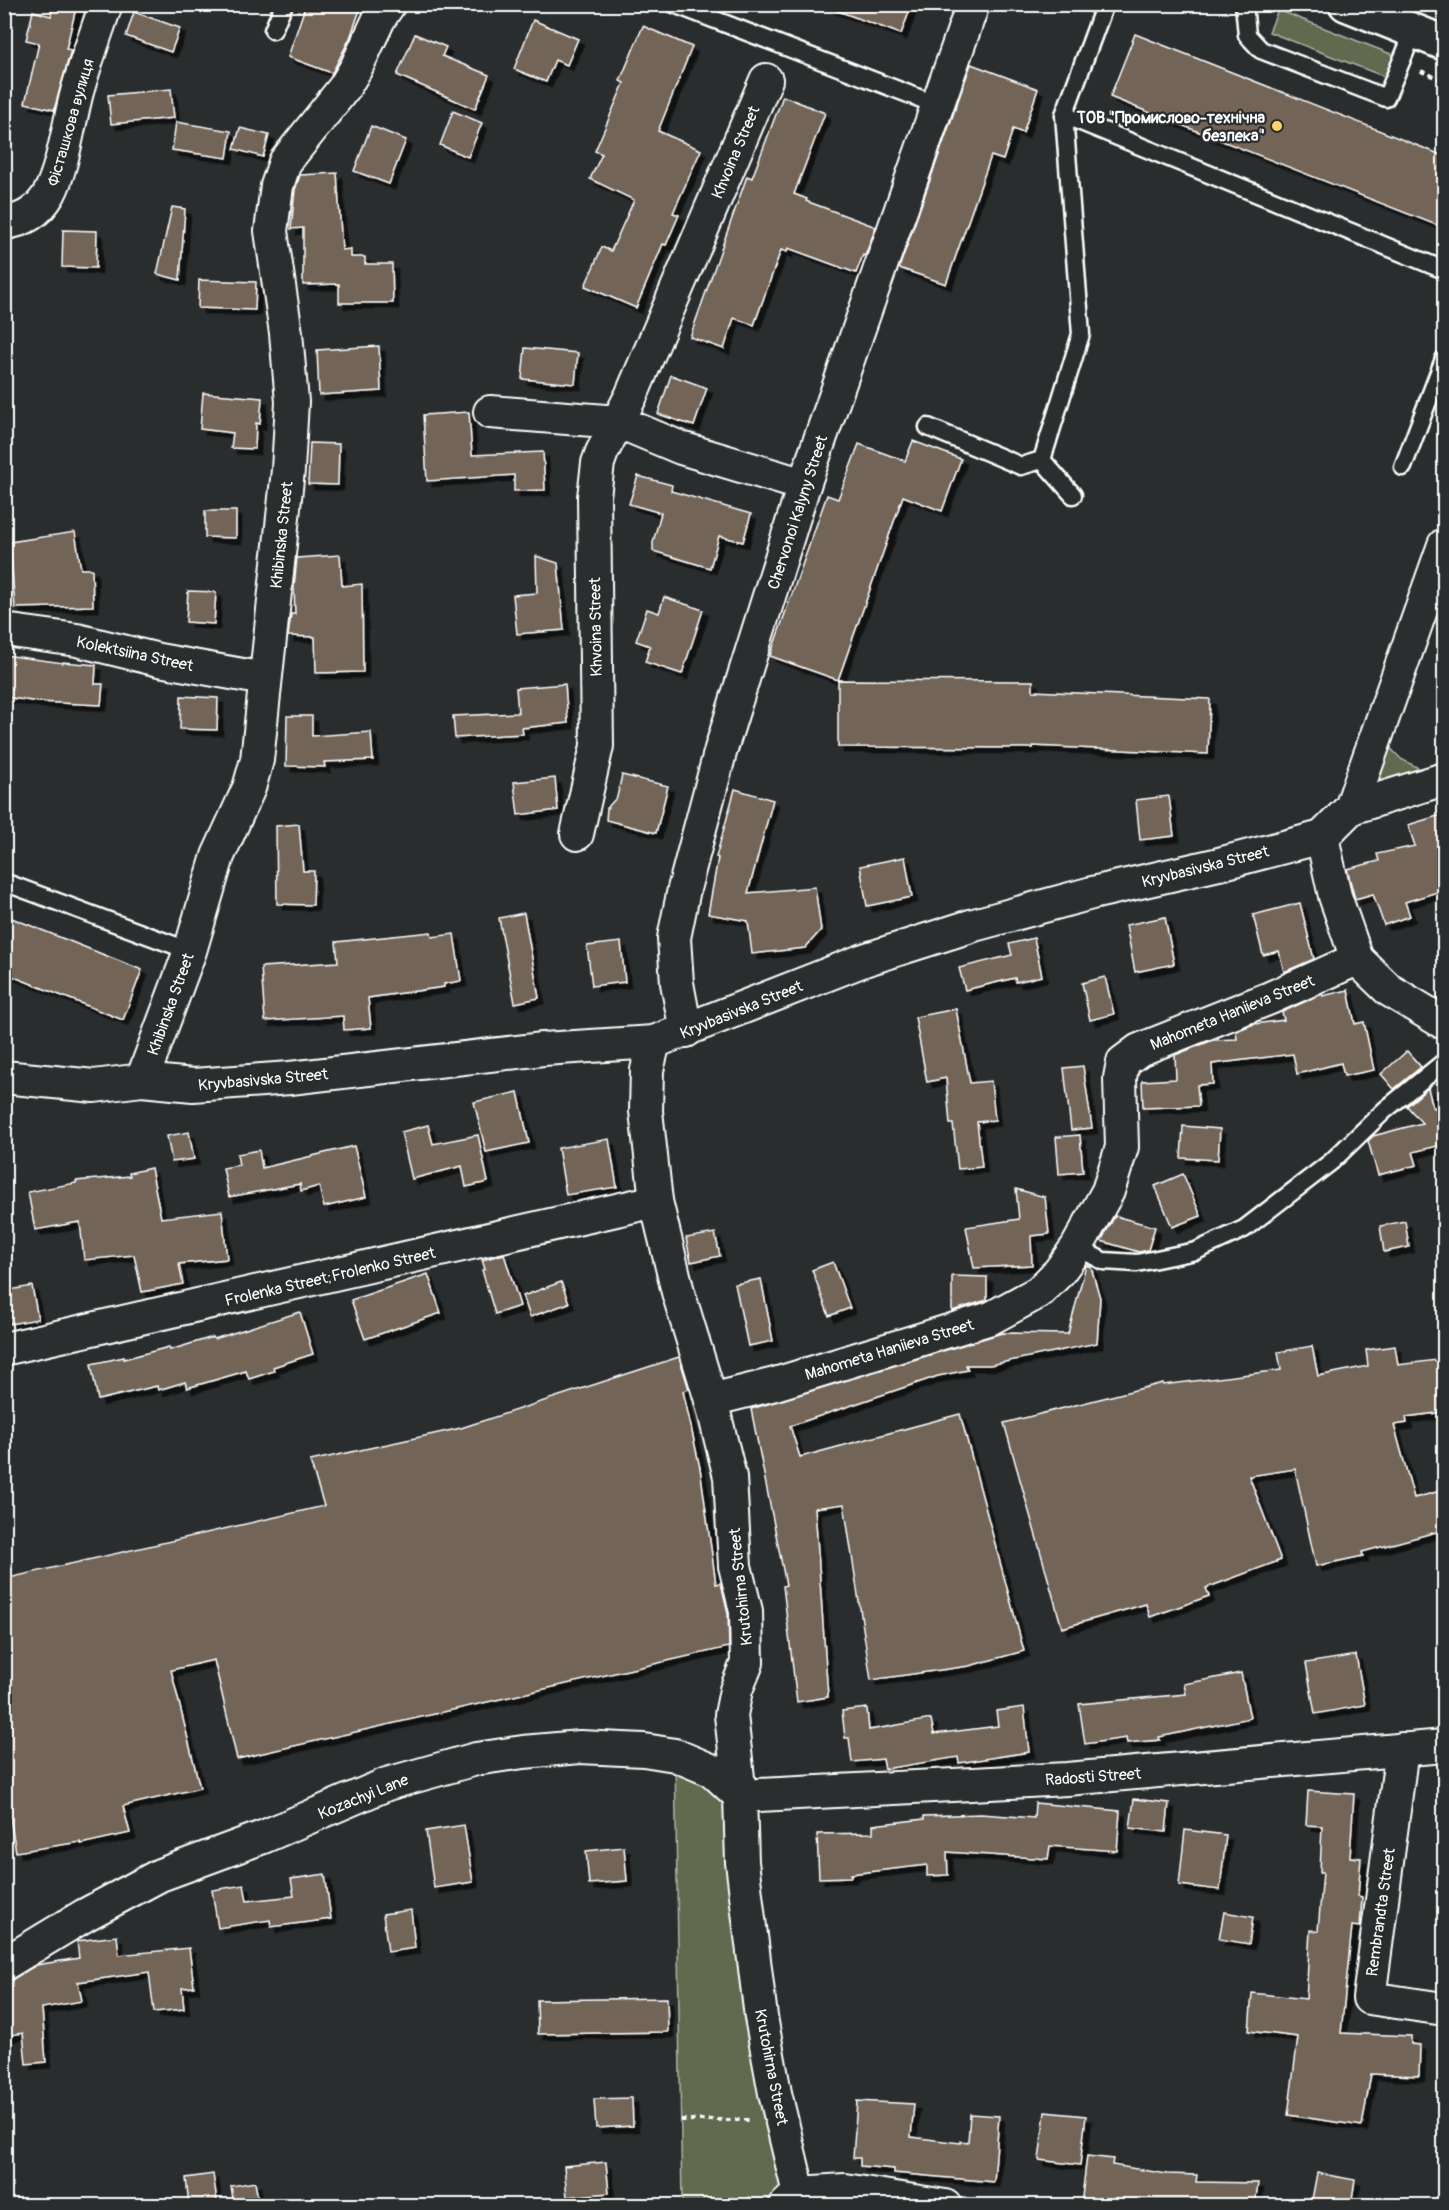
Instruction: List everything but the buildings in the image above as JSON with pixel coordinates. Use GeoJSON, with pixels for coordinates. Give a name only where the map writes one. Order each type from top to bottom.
{"type":"FeatureCollection","features":[{"type":"Feature","properties":{"kind":"main road"},"geometry":{"type":"LineString","coordinates":[[1365,8],[1444,43]]}},
{"type":"Feature","properties":{"kind":"street","name":"Фісташкова вулиця"},"geometry":{"type":"LineString","coordinates":[[9,222],[34,213],[49,194],[105,4]]}},
{"type":"Feature","properties":{"kind":"street","name":"Khibinska Street"},"geometry":{"type":"LineString","coordinates":[[142,1080],[190,951],[218,856],[242,806],[254,769],[288,470],[292,402],[286,333],[271,231],[277,186],[285,162],[344,88],[389,4]]}},
{"type":"Feature","properties":{"kind":"street","name":"Chervonoi Kalyny Street"},"geometry":{"type":"LineString","coordinates":[[686,1031],[677,983],[674,938],[684,889],[721,749],[804,484],[973,4]]}},
{"type":"Feature","properties":{"kind":"street","name":"Khvoina Street"},"geometry":{"type":"LineString","coordinates":[[578,834],[597,746],[594,543],[596,480],[602,452],[619,422],[766,80]]}},
{"type":"Feature","properties":{"kind":"street"},"geometry":{"type":"LineString","coordinates":[[490,412],[619,422],[681,448],[804,484]]}},
{"type":"Feature","properties":{"kind":"street"},"geometry":{"type":"LineString","coordinates":[[1444,545],[1351,808],[1322,837],[1335,896],[1357,959],[1389,990],[1444,1023]]}},
{"type":"Feature","properties":{"kind":"street","name":"Kolektsiina Street"},"geometry":{"type":"LineString","coordinates":[[4,630],[76,639],[159,660],[265,679]]}},
{"type":"Feature","properties":{"kind":"street"},"geometry":{"type":"LineString","coordinates":[[1351,808],[1444,779]]}},
{"type":"Feature","properties":{"kind":"street","name":"Kryvbasivska Street"},"geometry":{"type":"LineString","coordinates":[[4,1077],[94,1086],[142,1080],[194,1086],[290,1078],[543,1049],[654,1042],[864,960],[974,925],[1092,893],[1220,864],[1322,837]]}},
{"type":"Feature","properties":{"kind":"street","name":"Mahometa Haniieva Street"},"geometry":{"type":"LineString","coordinates":[[711,1400],[775,1384],[991,1318],[1039,1292],[1059,1272],[1077,1247],[1108,1191],[1122,1147],[1120,1078],[1123,1062],[1148,1046],[1270,998],[1357,959]]}},
{"type":"Feature","properties":{"kind":"street","name":"Krutohirna Street"},"geometry":{"type":"LineString","coordinates":[[654,1042],[647,1071],[646,1111],[656,1202],[730,1477],[735,1566],[746,1611],[747,1664],[736,1690],[731,1715],[740,1796],[742,1862],[757,1989],[795,2201]]}},
{"type":"Feature","properties":{"kind":"street","name":"Frolenka Street;Frolenko Street"},"geometry":{"type":"LineString","coordinates":[[4,1349],[656,1202]]}},
{"type":"Feature","properties":{"kind":"street","name":"Radosti Street"},"geometry":{"type":"LineString","coordinates":[[740,1796],[1067,1779],[1444,1746]]}},
{"type":"Feature","properties":{"kind":"street","name":"Kozachyi Lane"},"geometry":{"type":"LineString","coordinates":[[4,1964],[85,1915],[160,1875],[263,1837],[387,1784],[476,1759],[580,1747],[644,1750],[675,1755],[713,1771],[740,1796]]}},
{"type":"Feature","properties":{"kind":"street","name":"Rembrandta Street"},"geometry":{"type":"LineString","coordinates":[[1402,1749],[1369,1998],[1444,2009]]}},
{"type":"Feature","properties":{"kind":"street"},"geometry":{"type":"LineString","coordinates":[[795,2201],[845,2190],[945,2205]]}},
{"type":"Feature","properties":{"kind":"lane"},"geometry":{"type":"LineString","coordinates":[[273,30],[284,4]]}},
{"type":"Feature","properties":{"kind":"lane"},"geometry":{"type":"LineString","coordinates":[[674,4],[937,105]]}},
{"type":"Feature","properties":{"kind":"lane"},"geometry":{"type":"LineString","coordinates":[[1042,460],[1081,334],[1064,115],[1105,4]]}},
{"type":"Feature","properties":{"kind":"lane"},"geometry":{"type":"LineString","coordinates":[[1244,4],[1247,35],[1261,50],[1386,98],[1414,31]]}},
{"type":"Feature","properties":{"kind":"lane"},"geometry":{"type":"LineString","coordinates":[[1064,115],[1444,270]]}},
{"type":"Feature","properties":{"kind":"lane"},"geometry":{"type":"LineString","coordinates":[[1403,467],[1444,359]]}},
{"type":"Feature","properties":{"kind":"lane"},"geometry":{"type":"LineString","coordinates":[[928,427],[1022,466],[1042,460]]}},
{"type":"Feature","properties":{"kind":"lane"},"geometry":{"type":"LineString","coordinates":[[1042,460],[1073,495]]}},
{"type":"Feature","properties":{"kind":"lane"},"geometry":{"type":"LineString","coordinates":[[4,882],[190,951]]}},
{"type":"Feature","properties":{"kind":"lane"},"geometry":{"type":"LineString","coordinates":[[1077,1247],[1103,1261],[1137,1263],[1196,1251],[1244,1229],[1331,1162],[1385,1110],[1444,1062]]}},
{"type":"Feature","properties":{"kind":"path"},"geometry":{"type":"LineString","coordinates":[[681,2120],[781,2120]]}},
{"type":"Feature","properties":{"kind":"green space"},"geometry":{"type":"Polygon","coordinates":[[[1278,10],[1396,56],[1388,78],[1269,32],[1278,10]]]}},
{"type":"Feature","properties":{"kind":"green space"},"geometry":{"type":"Polygon","coordinates":[[[1377,734],[1401,759],[1426,772],[1351,808],[1377,734]]]}},
{"type":"Feature","properties":{"kind":"green space"},"geometry":{"type":"Polygon","coordinates":[[[675,1755],[740,1796],[785,2205],[682,2205],[675,1755]]]}},
{"type":"Feature","properties":{"kind":"place","name":"ТОВ \"Промислово-технічна безпека\""},"geometry":{"type":"Point","coordinates":[1277,126]}}]}
